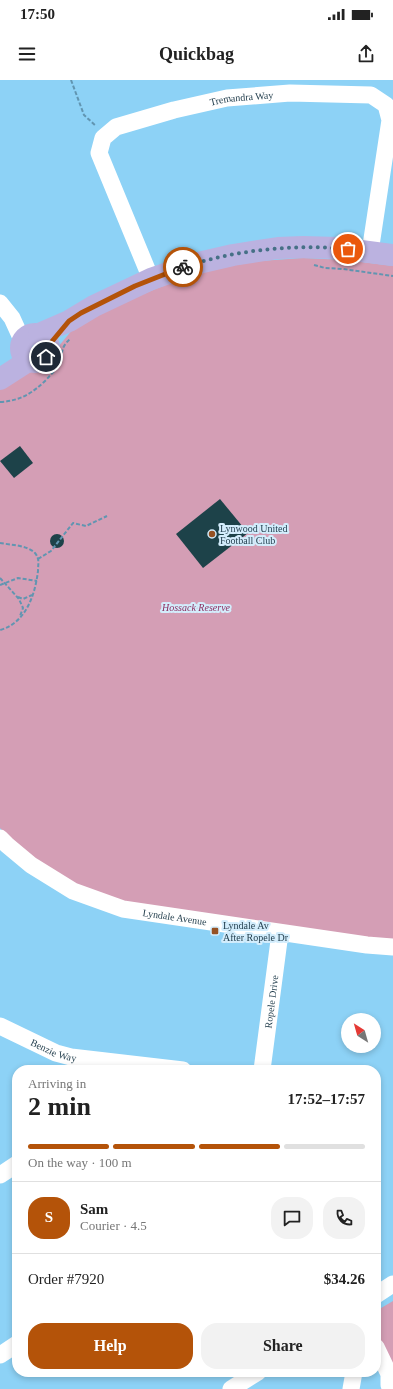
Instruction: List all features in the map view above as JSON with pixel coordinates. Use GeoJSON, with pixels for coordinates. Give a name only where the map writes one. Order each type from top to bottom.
{"type":"FeatureCollection","features":[{"type":"Feature","properties":{"kind":"main road"},"geometry":{"type":"LineString","coordinates":[[0,373],[32,344],[71,330],[94,306],[151,279],[194,264],[252,251],[303,247],[338,248],[393,255]]}},
{"type":"Feature","properties":{"kind":"main road"},"geometry":{"type":"LineString","coordinates":[[0,379],[32,344]]}},
{"type":"Feature","properties":{"kind":"street","name":"Tremandra Way"},"geometry":{"type":"LineString","coordinates":[[106,135],[116,127],[174,110],[227,98],[290,93],[371,95],[386,105],[390,120],[370,252]]}},
{"type":"Feature","properties":{"kind":"street"},"geometry":{"type":"LineString","coordinates":[[106,135],[103,138],[99,153],[151,279]]}},
{"type":"Feature","properties":{"kind":"street"},"geometry":{"type":"LineString","coordinates":[[0,303],[32,344]]}},
{"type":"Feature","properties":{"kind":"street","name":"Lyndale Avenue"},"geometry":{"type":"LineString","coordinates":[[0,838],[31,865],[56,881],[73,891],[110,905],[135,911],[280,933],[367,945],[393,947]]}},
{"type":"Feature","properties":{"kind":"street","name":"Ropele Drive"},"geometry":{"type":"LineString","coordinates":[[263,1065],[280,933]]}},
{"type":"Feature","properties":{"kind":"street","name":"Benzie Way"},"geometry":{"type":"LineString","coordinates":[[0,1026],[56,1053],[70,1063],[102,1065]]}},
{"type":"Feature","properties":{"kind":"street"},"geometry":{"type":"LineString","coordinates":[[0,1175],[12,1167]]}},
{"type":"Feature","properties":{"kind":"street"},"geometry":{"type":"LineString","coordinates":[[381,1292],[393,1284]]}},
{"type":"Feature","properties":{"kind":"street"},"geometry":{"type":"LineString","coordinates":[[0,1355],[12,1347]]}},
{"type":"Feature","properties":{"kind":"street"},"geometry":{"type":"LineString","coordinates":[[381,1358],[389,1374],[390,1385]]}},
{"type":"Feature","properties":{"kind":"street"},"geometry":{"type":"LineString","coordinates":[[231,1389],[250,1377]]}},
{"type":"Feature","properties":{"kind":"street"},"geometry":{"type":"LineString","coordinates":[[351,1389],[353,1377]]}},
{"type":"Feature","properties":{"kind":"path"},"geometry":{"type":"LineString","coordinates":[[71,80],[84,115],[106,135]]}},
{"type":"Feature","properties":{"kind":"path"},"geometry":{"type":"LineString","coordinates":[[310,264],[325,268],[393,276]]}},
{"type":"Feature","properties":{"kind":"path"},"geometry":{"type":"LineString","coordinates":[[0,402],[10,402],[22,398],[40,386],[58,366],[71,330]]}},
{"type":"Feature","properties":{"kind":"path"},"geometry":{"type":"LineString","coordinates":[[38,559],[52,551],[73,523],[86,526],[107,516]]}},
{"type":"Feature","properties":{"kind":"path"},"geometry":{"type":"LineString","coordinates":[[0,543],[31,549],[38,559],[37,581],[26,610],[19,619],[10,626],[0,630]]}},
{"type":"Feature","properties":{"kind":"path"},"geometry":{"type":"LineString","coordinates":[[0,578],[17,596],[23,608],[19,619]]}},
{"type":"Feature","properties":{"kind":"path"},"geometry":{"type":"LineString","coordinates":[[0,585],[18,578],[37,581]]}},
{"type":"Feature","properties":{"kind":"path"},"geometry":{"type":"LineString","coordinates":[[17,596],[23,599],[33,594]]}},
{"type":"Feature","properties":{"kind":"green space","name":"Hossack Reserve"},"geometry":{"type":"Polygon","coordinates":[[[303,258],[346,260],[393,266],[393,939],[385,940],[114,899],[78,886],[54,873],[30,856],[0,828],[0,385],[30,368],[44,372],[56,361],[58,347],[73,329],[100,311],[204,270],[260,261],[303,258]]]}},
{"type":"Feature","properties":{"kind":"green space"},"geometry":{"type":"Polygon","coordinates":[[[393,1301],[393,1374],[381,1350],[381,1308],[393,1301]]]}},
{"type":"Feature","properties":{"kind":"building"},"geometry":{"type":"Polygon","coordinates":[[[20,446],[33,463],[14,478],[0,461],[20,446]]]}},
{"type":"Feature","properties":{"kind":"building","name":"Lynwood United Football Club"},"geometry":{"type":"Polygon","coordinates":[[[220,499],[248,533],[203,568],[176,534],[220,499]]]}},
{"type":"Feature","properties":{"kind":"building"},"geometry":{"type":"Polygon","coordinates":[[[54,534],[60,534],[64,538],[64,544],[60,548],[54,548],[50,544],[50,538],[54,534]]]}},
{"type":"Feature","properties":{"kind":"way so far"},"geometry":{"type":"LineString","coordinates":[[183,267],[252,251],[278,248],[303,247],[348,249]]}},
{"type":"Feature","properties":{"kind":"place","name":"Lynwood United Football Club"},"geometry":{"type":"Point","coordinates":[212,534]}},
{"type":"Feature","properties":{"kind":"place","name":"Lyndale Av After Ropele Dr"},"geometry":{"type":"Point","coordinates":[215,931]}},
{"type":"Feature","properties":{"kind":"route"},"geometry":{"type":"LineString","coordinates":[[46,357],[48,354],[49,345],[69,321],[81,313],[135,286],[183,267]]}}]}
